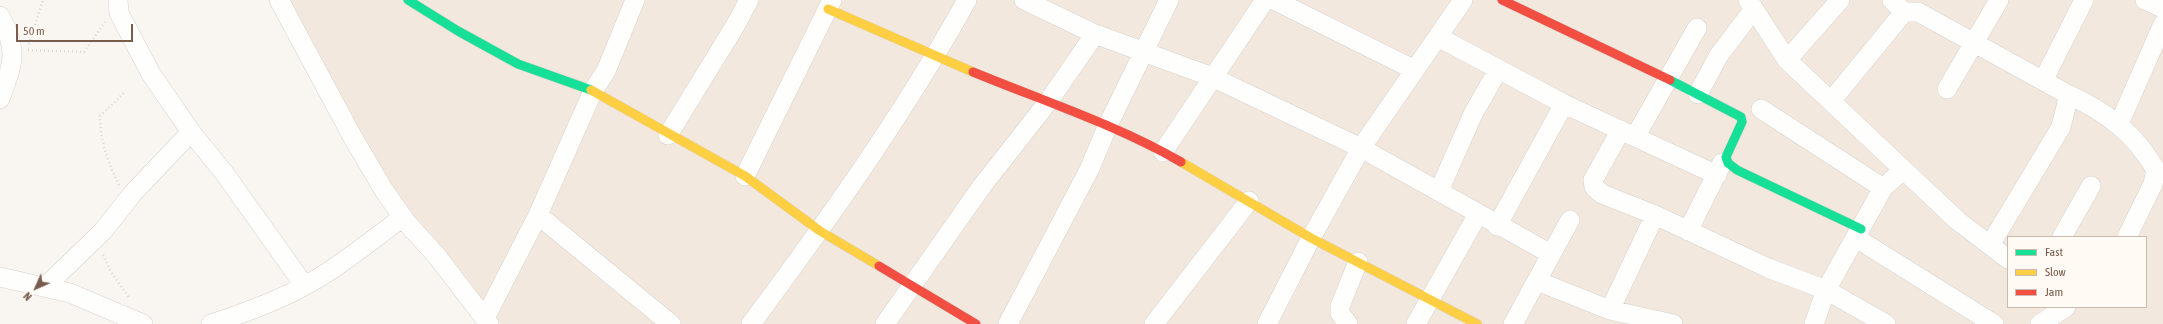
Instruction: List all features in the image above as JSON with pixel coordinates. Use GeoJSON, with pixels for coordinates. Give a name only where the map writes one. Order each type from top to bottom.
{"type":"FeatureCollection","features":[{"type":"Feature","properties":{"kind":"street"},"geometry":{"type":"LineString","coordinates":[[102,0],[114,11],[151,74],[191,132],[225,174],[304,285]]}},
{"type":"Feature","properties":{"kind":"street"},"geometry":{"type":"LineString","coordinates":[[279,0],[352,136],[383,189],[403,217],[436,255],[487,321],[594,91],[606,70],[635,0]]}},
{"type":"Feature","properties":{"kind":"street"},"geometry":{"type":"LineString","coordinates":[[408,0],[458,31],[518,64],[594,91],[745,176],[820,231],[913,285],[976,324]]}},
{"type":"Feature","properties":{"kind":"street"},"geometry":{"type":"LineString","coordinates":[[668,134],[735,26],[749,0]]}},
{"type":"Feature","properties":{"kind":"street"},"geometry":{"type":"LineString","coordinates":[[751,324],[820,231],[936,56],[967,0]]}},
{"type":"Feature","properties":{"kind":"street"},"geometry":{"type":"LineString","coordinates":[[1024,0],[1095,34],[1212,77],[1361,148],[1439,191],[1497,226],[1551,254]]}},
{"type":"Feature","properties":{"kind":"street"},"geometry":{"type":"LineString","coordinates":[[1008,324],[1090,168],[1107,127],[1169,0]]}},
{"type":"Feature","properties":{"kind":"street"},"geometry":{"type":"LineString","coordinates":[[1163,152],[1265,0]]}},
{"type":"Feature","properties":{"kind":"street"},"geometry":{"type":"LineString","coordinates":[[1274,0],[1415,70]]}},
{"type":"Feature","properties":{"kind":"street"},"geometry":{"type":"LineString","coordinates":[[1267,324],[1311,238],[1361,148],[1463,0]]}},
{"type":"Feature","properties":{"kind":"street"},"geometry":{"type":"LineString","coordinates":[[1502,0],[1667,78],[1741,117],[1742,122],[1726,157],[1688,231]]}},
{"type":"Feature","properties":{"kind":"street"},"geometry":{"type":"LineString","coordinates":[[1787,60],[1840,0]]}},
{"type":"Feature","properties":{"kind":"street"},"geometry":{"type":"LineString","coordinates":[[1947,88],[1999,0]]}},
{"type":"Feature","properties":{"kind":"street"},"geometry":{"type":"LineString","coordinates":[[2043,81],[2084,0]]}},
{"type":"Feature","properties":{"kind":"street"},"geometry":{"type":"LineString","coordinates":[[2145,0],[2163,8]]}},
{"type":"Feature","properties":{"kind":"street"},"geometry":{"type":"LineString","coordinates":[[1698,94],[1750,3],[1787,60],[1832,100],[1903,170],[1958,221],[2007,258]]}},
{"type":"Feature","properties":{"kind":"street"},"geometry":{"type":"LineString","coordinates":[[745,176],[830,4],[936,56],[1048,102],[1163,152],[1311,238],[1477,324]]}},
{"type":"Feature","properties":{"kind":"street"},"geometry":{"type":"LineString","coordinates":[[1832,100],[1898,6],[1918,12],[2069,95],[2096,107],[2119,124],[2158,162],[2156,170],[2158,186],[2128,236]]}},
{"type":"Feature","properties":{"kind":"street"},"geometry":{"type":"LineString","coordinates":[[0,16],[8,31],[13,48],[11,70],[0,99]]}},
{"type":"Feature","properties":{"kind":"street"},"geometry":{"type":"LineString","coordinates":[[2119,124],[2163,24]]}},
{"type":"Feature","properties":{"kind":"street"},"geometry":{"type":"LineString","coordinates":[[1697,28],[1667,78],[1628,134],[1593,180],[1594,187],[1602,194],[1656,215],[1768,268],[1826,290],[1886,324]]}},
{"type":"Feature","properties":{"kind":"street"},"geometry":{"type":"LineString","coordinates":[[886,324],[982,186],[1048,102],[1095,34]]}},
{"type":"Feature","properties":{"kind":"street"},"geometry":{"type":"LineString","coordinates":[[1438,38],[1564,104],[1717,175]]}},
{"type":"Feature","properties":{"kind":"street"},"geometry":{"type":"LineString","coordinates":[[1439,191],[1473,114],[1498,70]]}},
{"type":"Feature","properties":{"kind":"street"},"geometry":{"type":"LineString","coordinates":[[1990,245],[2061,127],[2069,95]]}},
{"type":"Feature","properties":{"kind":"street"},"geometry":{"type":"LineString","coordinates":[[1497,226],[1564,104]]}},
{"type":"Feature","properties":{"kind":"street"},"geometry":{"type":"LineString","coordinates":[[1761,109],[1883,188]]}},
{"type":"Feature","properties":{"kind":"street"},"geometry":{"type":"LineString","coordinates":[[45,287],[103,231],[133,193],[191,132]]}},
{"type":"Feature","properties":{"kind":"street"},"geometry":{"type":"LineString","coordinates":[[1726,157],[1728,162],[1737,170],[1859,233],[1994,324]]}},
{"type":"Feature","properties":{"kind":"street"},"geometry":{"type":"LineString","coordinates":[[1814,324],[1826,290],[1883,188],[1903,170]]}},
{"type":"Feature","properties":{"kind":"street"},"geometry":{"type":"LineString","coordinates":[[2063,236],[2092,186]]}},
{"type":"Feature","properties":{"kind":"street"},"geometry":{"type":"LineString","coordinates":[[1154,324],[1249,201]]}},
{"type":"Feature","properties":{"kind":"street"},"geometry":{"type":"LineString","coordinates":[[538,214],[671,324]]}},
{"type":"Feature","properties":{"kind":"street"},"geometry":{"type":"LineString","coordinates":[[1416,324],[1478,214]]}},
{"type":"Feature","properties":{"kind":"street"},"geometry":{"type":"LineString","coordinates":[[1610,310],[1656,215]]}},
{"type":"Feature","properties":{"kind":"street"},"geometry":{"type":"LineString","coordinates":[[211,324],[279,299],[330,270],[403,217]]}},
{"type":"Feature","properties":{"kind":"street"},"geometry":{"type":"LineString","coordinates":[[1513,324],[1570,220]]}},
{"type":"Feature","properties":{"kind":"street"},"geometry":{"type":"LineString","coordinates":[[1348,324],[1340,313],[1340,306],[1358,262]]}},
{"type":"Feature","properties":{"kind":"street"},"geometry":{"type":"LineString","coordinates":[[1,278],[70,293],[143,324]]}},
{"type":"Feature","properties":{"kind":"street"},"geometry":{"type":"LineString","coordinates":[[1537,281],[1610,310],[1673,324]]}},
{"type":"Feature","properties":{"kind":"street"},"geometry":{"type":"LineString","coordinates":[[2040,324],[2062,313]]}},
{"type":"Feature","properties":{"kind":"path"},"geometry":{"type":"LineString","coordinates":[[43,0],[26,50],[84,52],[114,11]]}},
{"type":"Feature","properties":{"kind":"shaded area"},"geometry":{"type":"Polygon","coordinates":[[[272,0],[2163,0],[2163,324],[501,324],[435,261],[272,0]]]}},
{"type":"Feature","properties":{"kind":"traffic: fast"},"geometry":{"type":"LineString","coordinates":[[408,0],[458,31],[518,64],[591,90]]}},
{"type":"Feature","properties":{"kind":"traffic: fast"},"geometry":{"type":"LineString","coordinates":[[1670,80],[1741,117],[1742,122],[1726,157],[1728,163],[1737,170],[1861,229]]}},
{"type":"Feature","properties":{"kind":"traffic: slow"},"geometry":{"type":"LineString","coordinates":[[828,9],[973,72]]}},
{"type":"Feature","properties":{"kind":"traffic: slow"},"geometry":{"type":"LineString","coordinates":[[591,90],[745,176],[820,231],[879,266]]}},
{"type":"Feature","properties":{"kind":"traffic: slow"},"geometry":{"type":"LineString","coordinates":[[1181,162],[1311,238],[1477,324]]}},
{"type":"Feature","properties":{"kind":"traffic: jam"},"geometry":{"type":"LineString","coordinates":[[1502,0],[1670,80]]}},
{"type":"Feature","properties":{"kind":"traffic: jam"},"geometry":{"type":"LineString","coordinates":[[973,72],[1131,136],[1181,162]]}},
{"type":"Feature","properties":{"kind":"traffic: jam"},"geometry":{"type":"LineString","coordinates":[[879,266],[976,324]]}}]}
